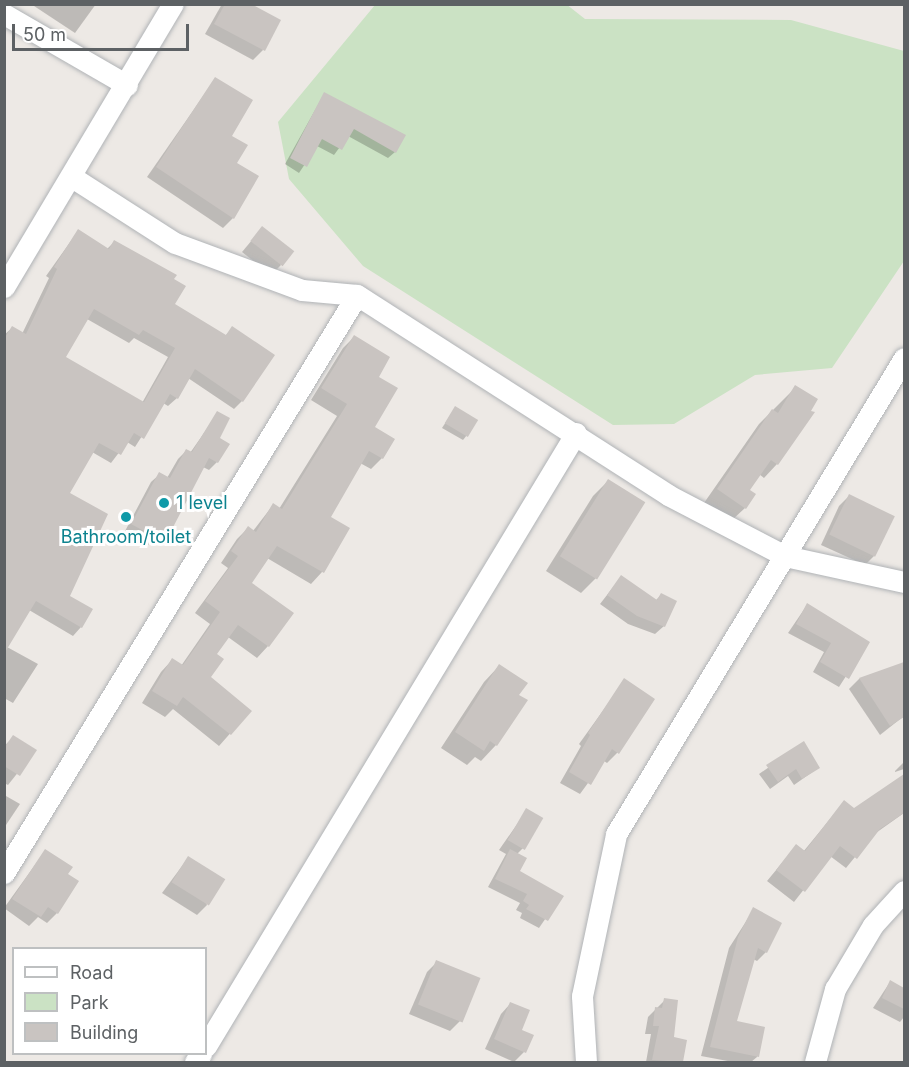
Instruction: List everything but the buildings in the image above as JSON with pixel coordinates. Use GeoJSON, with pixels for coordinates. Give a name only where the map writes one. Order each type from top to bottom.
{"type":"FeatureCollection","features":[{"type":"Feature","properties":{"kind":"street"},"geometry":{"type":"LineString","coordinates":[[4,287],[127,85],[173,4]]}},
{"type":"Feature","properties":{"kind":"street"},"geometry":{"type":"LineString","coordinates":[[4,14],[127,85]]}},
{"type":"Feature","properties":{"kind":"street"},"geometry":{"type":"LineString","coordinates":[[72,177],[175,243],[302,290],[357,295],[576,433],[668,495],[785,556],[904,582]]}},
{"type":"Feature","properties":{"kind":"street"},"geometry":{"type":"LineString","coordinates":[[4,873],[357,295]]}},
{"type":"Feature","properties":{"kind":"street"},"geometry":{"type":"LineString","coordinates":[[586,1062],[582,996],[616,834],[904,358]]}},
{"type":"Feature","properties":{"kind":"street"},"geometry":{"type":"LineString","coordinates":[[207,1044],[576,433]]}},
{"type":"Feature","properties":{"kind":"street"},"geometry":{"type":"LineString","coordinates":[[815,1062],[836,989],[873,925],[904,891]]}},
{"type":"Feature","properties":{"kind":"green space"},"geometry":{"type":"Polygon","coordinates":[[[566,4],[585,19],[791,20],[904,51],[904,261],[832,368],[755,375],[674,424],[613,425],[363,266],[289,179],[278,122],[375,5],[566,4]]]}},
{"type":"Feature","properties":{"kind":"place","name":"1 level"},"geometry":{"type":"Point","coordinates":[164,503]}},
{"type":"Feature","properties":{"kind":"place","name":"Bathroom/toilet"},"geometry":{"type":"Point","coordinates":[126,517]}}]}
